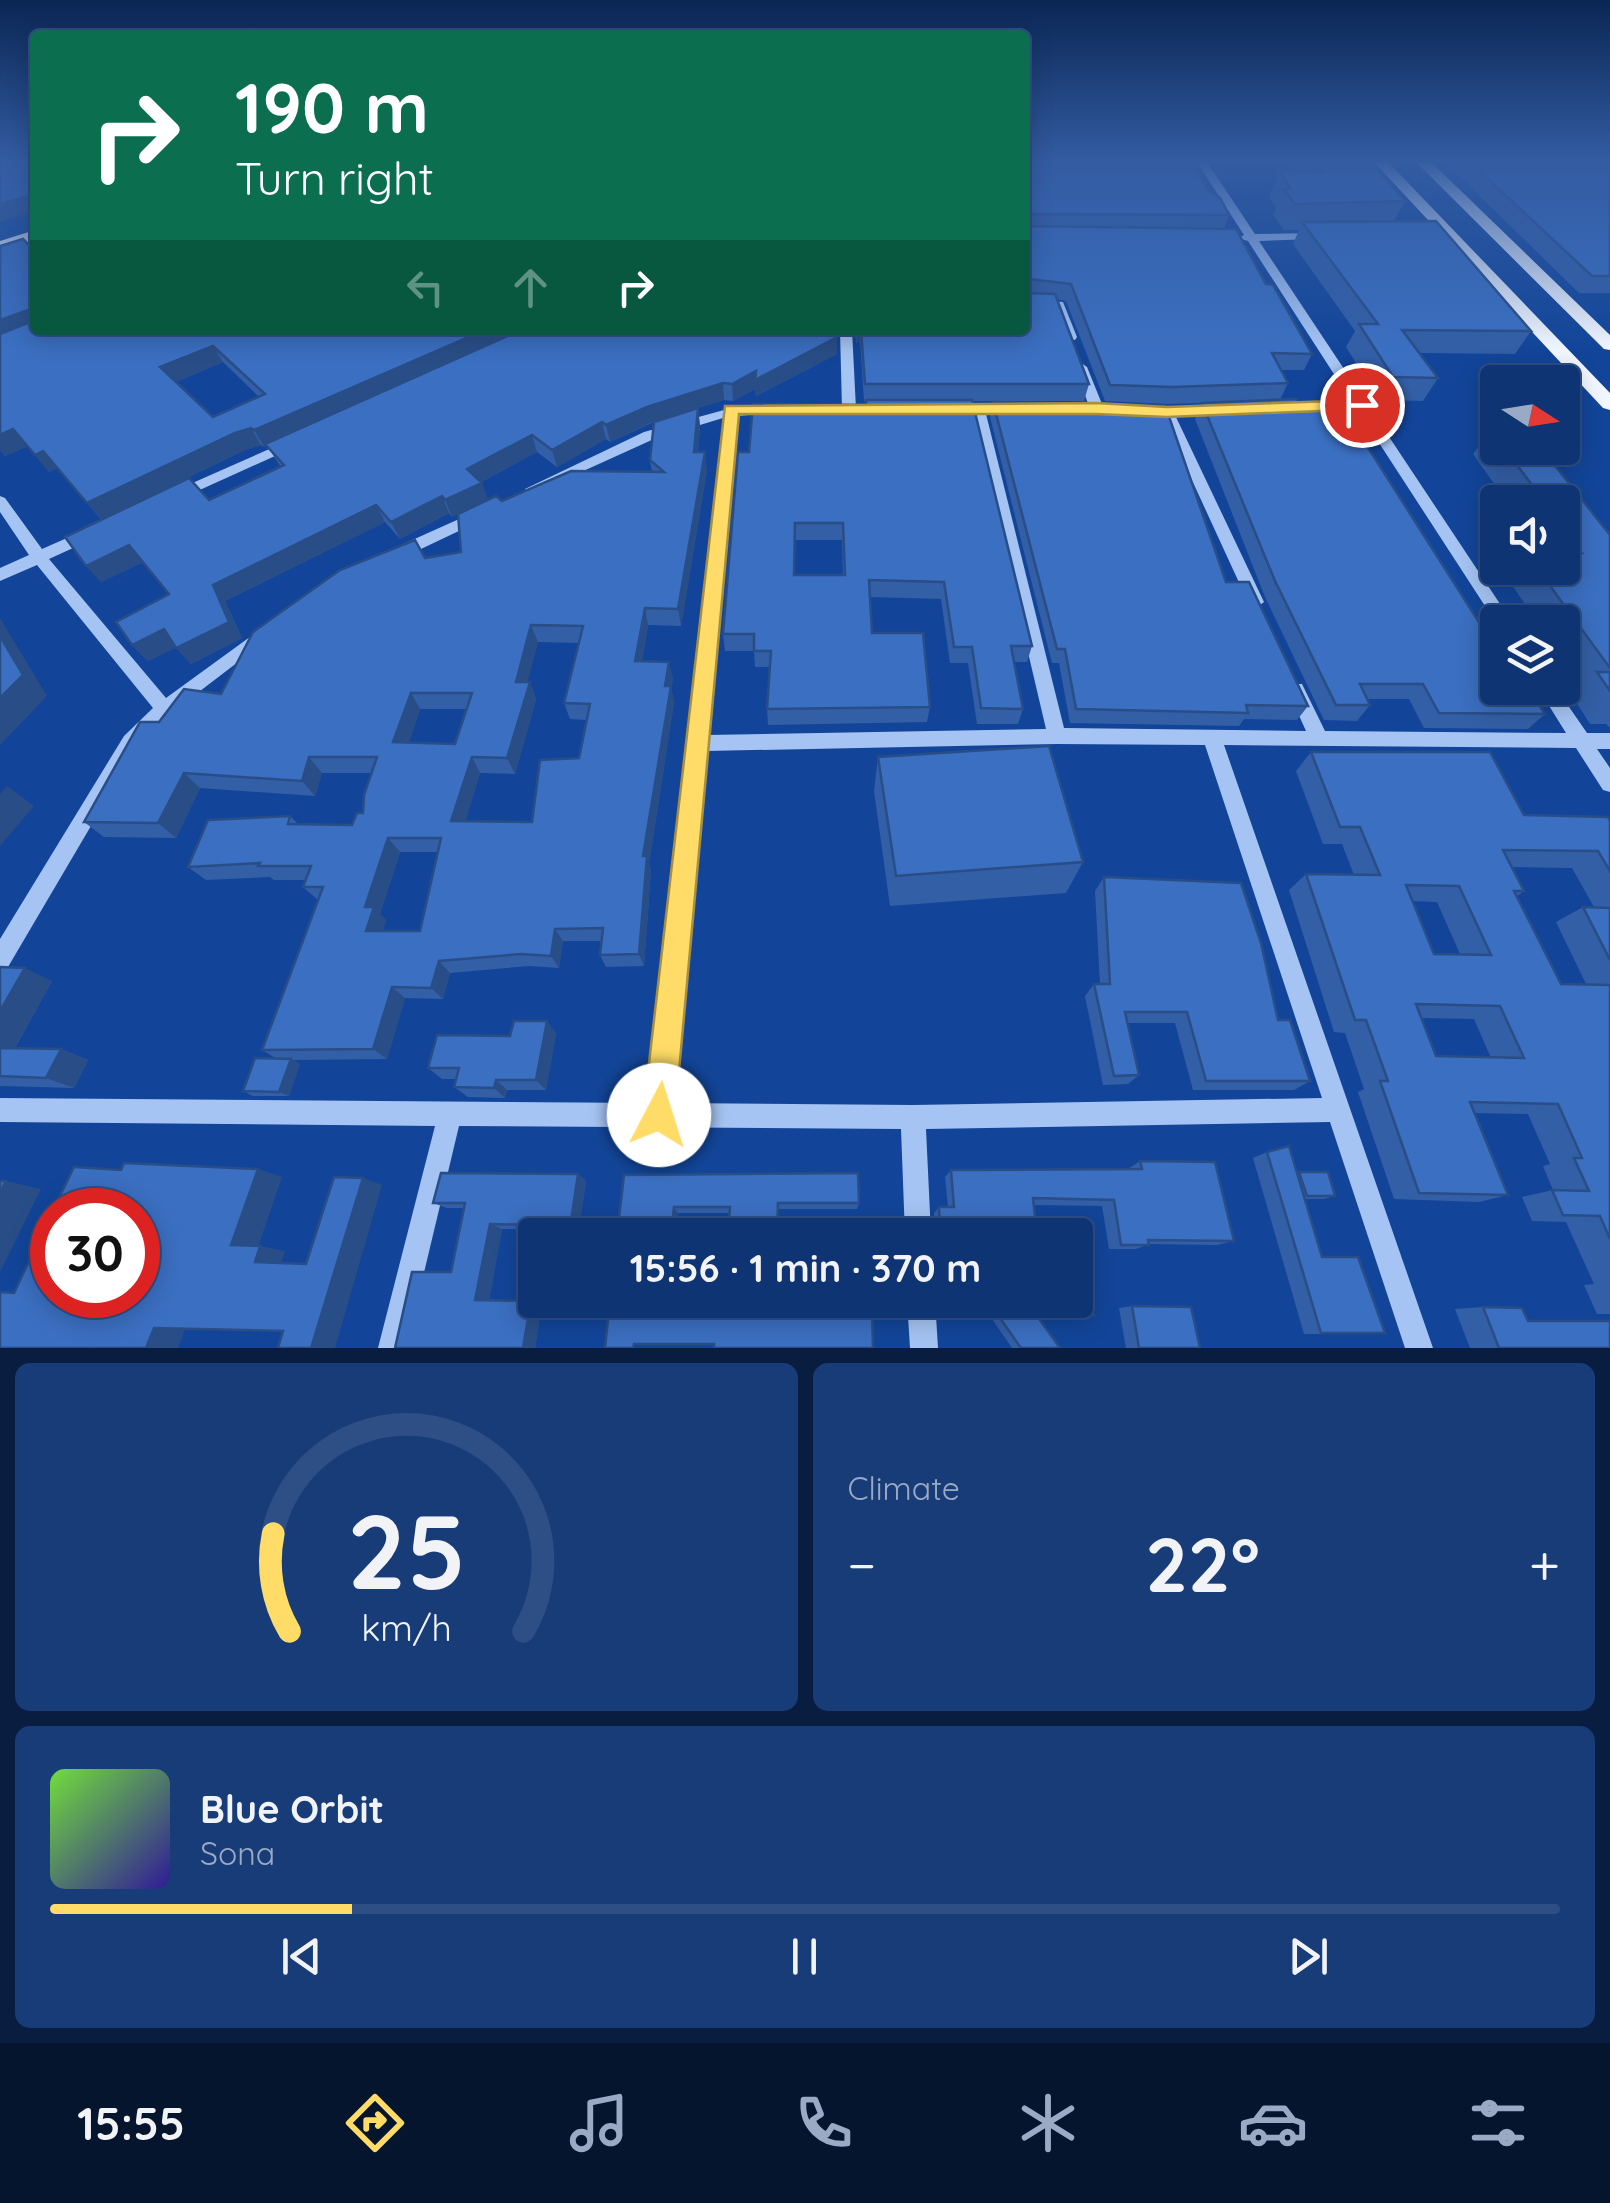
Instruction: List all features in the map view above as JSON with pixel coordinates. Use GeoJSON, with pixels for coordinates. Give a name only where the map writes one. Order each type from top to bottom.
{"type":"FeatureCollection","features":[{"type":"Feature","properties":{"kind":"highway"},"geometry":{"type":"LineString","coordinates":[[0,237],[30,228]]}},
{"type":"Feature","properties":{"kind":"highway"},"geometry":{"type":"LineString","coordinates":[[0,246],[30,237]]}},
{"type":"Feature","properties":{"kind":"main road"},"geometry":{"type":"LineString","coordinates":[[1441,225],[1610,404]]}},
{"type":"Feature","properties":{"kind":"main road"},"geometry":{"type":"LineString","coordinates":[[1487,225],[1610,345]]}},
{"type":"Feature","properties":{"kind":"street"},"geometry":{"type":"LineString","coordinates":[[1243,225],[1493,605]]}},
{"type":"Feature","properties":{"kind":"street"},"geometry":{"type":"LineString","coordinates":[[1428,233],[1448,232]]}},
{"type":"Feature","properties":{"kind":"street"},"geometry":{"type":"LineString","coordinates":[[1232,238],[1330,236]]}},
{"type":"Feature","properties":{"kind":"street"},"geometry":{"type":"LineString","coordinates":[[1030,303],[1059,304],[1096,408]]}},
{"type":"Feature","properties":{"kind":"street"},"geometry":{"type":"LineString","coordinates":[[846,335],[849,409]]}},
{"type":"Feature","properties":{"kind":"street"},"geometry":{"type":"LineString","coordinates":[[1304,407],[1362,405]]}},
{"type":"Feature","properties":{"kind":"street"},"geometry":{"type":"LineString","coordinates":[[659,1115],[694,742],[731,409]]}},
{"type":"Feature","properties":{"kind":"street"},"geometry":{"type":"LineString","coordinates":[[523,494],[656,430],[731,409],[790,409]]}},
{"type":"Feature","properties":{"kind":"street"},"geometry":{"type":"LineString","coordinates":[[829,409],[868,409]]}},
{"type":"Feature","properties":{"kind":"street"},"geometry":{"type":"LineString","coordinates":[[1077,409],[1245,409]]}},
{"type":"Feature","properties":{"kind":"street"},"geometry":{"type":"LineString","coordinates":[[923,410],[1038,410]]}},
{"type":"Feature","properties":{"kind":"street"},"geometry":{"type":"LineString","coordinates":[[978,410],[1057,736]]}},
{"type":"Feature","properties":{"kind":"street"},"geometry":{"type":"LineString","coordinates":[[1167,412],[1260,611]]}},
{"type":"Feature","properties":{"kind":"street"},"geometry":{"type":"LineString","coordinates":[[166,500],[311,435]]}},
{"type":"Feature","properties":{"kind":"street"},"geometry":{"type":"LineString","coordinates":[[0,501],[39,557],[164,709]]}},
{"type":"Feature","properties":{"kind":"street"},"geometry":{"type":"LineString","coordinates":[[375,564],[490,509]]}},
{"type":"Feature","properties":{"kind":"street"},"geometry":{"type":"LineString","coordinates":[[0,575],[112,524]]}},
{"type":"Feature","properties":{"kind":"street"},"geometry":{"type":"LineString","coordinates":[[0,959],[131,740],[164,709],[277,627]]}},
{"type":"Feature","properties":{"kind":"street"},"geometry":{"type":"LineString","coordinates":[[1285,666],[1319,738]]}},
{"type":"Feature","properties":{"kind":"street"},"geometry":{"type":"LineString","coordinates":[[1558,705],[1610,784]]}},
{"type":"Feature","properties":{"kind":"street"},"geometry":{"type":"LineString","coordinates":[[694,742],[1057,736],[1610,741]]}},
{"type":"Feature","properties":{"kind":"street"},"geometry":{"type":"LineString","coordinates":[[1212,738],[1420,1348]]}},
{"type":"Feature","properties":{"kind":"street"},"geometry":{"type":"LineString","coordinates":[[0,1110],[913,1117],[1338,1110]]}},
{"type":"Feature","properties":{"kind":"street"},"geometry":{"type":"LineString","coordinates":[[392,1348],[450,1114]]}},
{"type":"Feature","properties":{"kind":"street"},"geometry":{"type":"LineString","coordinates":[[913,1117],[917,1218]]}},
{"type":"Feature","properties":{"kind":"street"},"geometry":{"type":"LineString","coordinates":[[923,1318],[924,1348]]}},
{"type":"Feature","properties":{"kind":"building"},"geometry":{"type":"Polygon","coordinates":[[[1304,225],[1439,225],[1531,331],[1402,330],[1438,378],[1393,377],[1359,324],[1378,324],[1304,225]]]}},
{"type":"Feature","properties":{"kind":"building"},"geometry":{"type":"Polygon","coordinates":[[[1537,225],[1610,225],[1610,276],[1592,276],[1537,225]]]}},
{"type":"Feature","properties":{"kind":"building"},"geometry":{"type":"Polygon","coordinates":[[[1030,226],[1236,229],[1312,354],[1272,353],[1288,383],[1110,385],[1071,284],[1030,279],[1030,226]]]}},
{"type":"Feature","properties":{"kind":"building"},"geometry":{"type":"Polygon","coordinates":[[[23,239],[30,246],[30,310],[0,320],[0,246],[23,239]]]}},
{"type":"Feature","properties":{"kind":"building"},"geometry":{"type":"Polygon","coordinates":[[[1030,293],[1055,294],[1089,384],[865,384],[861,335],[1030,335],[1030,293]]]}},
{"type":"Feature","properties":{"kind":"building"},"geometry":{"type":"Polygon","coordinates":[[[30,322],[30,335],[473,335],[254,430],[235,433],[87,503],[43,451],[35,455],[13,429],[0,435],[0,334],[30,322]],[[213,346],[160,367],[213,417],[265,394],[213,346]]]}},
{"type":"Feature","properties":{"kind":"building"},"geometry":{"type":"Polygon","coordinates":[[[510,335],[837,335],[755,380],[756,371],[732,384],[723,383],[647,407],[606,425],[602,422],[552,450],[532,435],[467,469],[482,483],[445,500],[442,496],[391,522],[376,505],[213,585],[229,622],[176,648],[164,629],[132,645],[116,622],[169,594],[129,545],[86,566],[65,537],[189,478],[209,500],[284,465],[265,444],[510,335]]]}},
{"type":"Feature","properties":{"kind":"building"},"geometry":{"type":"Polygon","coordinates":[[[1296,399],[1299,404],[1341,405],[1480,624],[1480,705],[1539,705],[1545,714],[1439,713],[1423,684],[1360,684],[1370,705],[1336,705],[1275,581],[1202,403],[1296,399]]]}},
{"type":"Feature","properties":{"kind":"building"},"geometry":{"type":"Polygon","coordinates":[[[866,400],[972,400],[1032,646],[1011,646],[1023,709],[981,708],[972,647],[954,647],[944,582],[869,580],[872,633],[923,633],[930,707],[767,709],[771,651],[754,651],[754,634],[723,634],[738,452],[749,452],[753,404],[866,405],[866,400]],[[795,523],[794,575],[845,575],[843,523],[795,523]]]}},
{"type":"Feature","properties":{"kind":"building"},"geometry":{"type":"Polygon","coordinates":[[[993,402],[1165,405],[1226,582],[1249,582],[1308,706],[1246,705],[1248,713],[1076,709],[1065,649],[1057,649],[993,402]]]}},
{"type":"Feature","properties":{"kind":"building"},"geometry":{"type":"Polygon","coordinates":[[[698,408],[694,452],[705,452],[678,609],[645,608],[635,661],[669,662],[665,686],[671,686],[643,856],[647,856],[639,954],[600,955],[603,928],[555,929],[551,956],[521,954],[439,961],[431,988],[392,987],[373,1049],[262,1050],[323,887],[303,887],[311,866],[258,866],[260,863],[188,867],[208,820],[290,816],[288,824],[352,825],[357,813],[363,813],[364,795],[377,757],[309,757],[302,781],[184,773],[158,823],[84,822],[140,722],[159,722],[184,689],[221,694],[253,632],[340,570],[415,540],[425,558],[461,552],[458,514],[496,496],[502,501],[571,471],[664,472],[650,460],[654,422],[698,408]],[[531,625],[516,682],[530,682],[507,758],[472,757],[451,821],[532,822],[540,760],[579,758],[590,704],[564,703],[583,626],[531,625]],[[411,693],[393,742],[455,744],[472,693],[411,693]],[[388,838],[365,907],[374,907],[366,931],[420,931],[441,838],[388,838]]]}},
{"type":"Feature","properties":{"kind":"building"},"geometry":{"type":"Polygon","coordinates":[[[1517,465],[1554,465],[1570,485],[1532,485],[1517,465]]]}},
{"type":"Feature","properties":{"kind":"building"},"geometry":{"type":"Polygon","coordinates":[[[1580,497],[1610,535],[1610,668],[1580,627],[1580,605],[1564,605],[1549,585],[1580,585],[1580,497]]]}},
{"type":"Feature","properties":{"kind":"building"},"geometry":{"type":"Polygon","coordinates":[[[0,636],[23,675],[0,698],[0,636]]]}},
{"type":"Feature","properties":{"kind":"building"},"geometry":{"type":"Polygon","coordinates":[[[1597,672],[1610,672],[1610,691],[1597,672]]]}},
{"type":"Feature","properties":{"kind":"building"},"geometry":{"type":"Polygon","coordinates":[[[1049,746],[1083,862],[896,876],[878,757],[1049,746]]]}},
{"type":"Feature","properties":{"kind":"building"},"geometry":{"type":"Polygon","coordinates":[[[1311,752],[1490,752],[1524,815],[1608,817],[1610,871],[1598,851],[1503,850],[1524,891],[1514,891],[1561,984],[1610,985],[1610,1239],[1600,1216],[1563,1215],[1552,1190],[1589,1191],[1574,1158],[1582,1158],[1558,1104],[1470,1102],[1508,1195],[1419,1193],[1380,1081],[1388,1081],[1366,1020],[1355,1020],[1306,874],[1380,875],[1360,827],[1340,827],[1311,752]],[[1406,885],[1434,954],[1491,955],[1459,886],[1406,885]],[[1416,1004],[1436,1056],[1524,1058],[1500,1006],[1416,1004]]]}},
{"type":"Feature","properties":{"kind":"building"},"geometry":{"type":"Polygon","coordinates":[[[1104,877],[1241,883],[1261,943],[1278,1020],[1290,1020],[1310,1081],[1206,1081],[1187,1012],[1125,1012],[1139,1075],[1114,1076],[1094,984],[1110,984],[1104,877]]]}},
{"type":"Feature","properties":{"kind":"building"},"geometry":{"type":"Polygon","coordinates":[[[1583,907],[1610,908],[1610,960],[1583,907]]]}},
{"type":"Feature","properties":{"kind":"building"},"geometry":{"type":"Polygon","coordinates":[[[0,967],[25,968],[0,1011],[0,967]]]}},
{"type":"Feature","properties":{"kind":"building"},"geometry":{"type":"Polygon","coordinates":[[[514,1021],[547,1021],[536,1080],[496,1080],[494,1088],[454,1087],[459,1068],[428,1068],[437,1035],[510,1036],[514,1021]]]}},
{"type":"Feature","properties":{"kind":"building"},"geometry":{"type":"Polygon","coordinates":[[[0,1048],[61,1049],[46,1078],[0,1076],[0,1048]]]}},
{"type":"Feature","properties":{"kind":"building"},"geometry":{"type":"Polygon","coordinates":[[[255,1058],[291,1059],[279,1092],[243,1091],[255,1058]]]}},
{"type":"Feature","properties":{"kind":"building"},"geometry":{"type":"Polygon","coordinates":[[[1289,1146],[1322,1257],[1358,1257],[1385,1333],[1321,1333],[1267,1152],[1289,1146]]]}},
{"type":"Feature","properties":{"kind":"building"},"geometry":{"type":"Polygon","coordinates":[[[1140,1161],[1215,1162],[1234,1241],[1148,1240],[1149,1245],[1121,1245],[1114,1200],[1033,1198],[1035,1218],[939,1218],[939,1207],[954,1207],[951,1170],[1142,1169],[1140,1161]]]}},
{"type":"Feature","properties":{"kind":"building"},"geometry":{"type":"Polygon","coordinates":[[[124,1163],[258,1169],[231,1245],[260,1246],[255,1262],[306,1264],[334,1177],[363,1178],[311,1348],[278,1348],[283,1331],[154,1328],[146,1348],[0,1348],[0,1292],[14,1293],[30,1259],[30,1318],[160,1318],[160,1188],[64,1188],[74,1167],[121,1170],[124,1163]]]}},
{"type":"Feature","properties":{"kind":"building"},"geometry":{"type":"Polygon","coordinates":[[[1299,1172],[1328,1172],[1335,1196],[1307,1196],[1299,1172]]]}},
{"type":"Feature","properties":{"kind":"building"},"geometry":{"type":"Polygon","coordinates":[[[441,1173],[578,1174],[572,1218],[518,1218],[518,1225],[490,1224],[475,1300],[518,1301],[518,1318],[528,1318],[523,1348],[395,1348],[412,1272],[451,1272],[465,1203],[433,1203],[441,1173]]]}},
{"type":"Feature","properties":{"kind":"building"},"geometry":{"type":"Polygon","coordinates":[[[858,1173],[859,1203],[778,1203],[778,1218],[729,1218],[730,1207],[674,1207],[673,1218],[619,1218],[624,1175],[858,1173]]]}},
{"type":"Feature","properties":{"kind":"building"},"geometry":{"type":"Polygon","coordinates":[[[1132,1306],[1191,1307],[1200,1348],[1139,1348],[1132,1306]]]}},
{"type":"Feature","properties":{"kind":"building"},"geometry":{"type":"Polygon","coordinates":[[[1483,1307],[1522,1308],[1528,1321],[1610,1321],[1610,1348],[1499,1348],[1483,1307]]]}},
{"type":"Feature","properties":{"kind":"building"},"geometry":{"type":"Polygon","coordinates":[[[608,1318],[872,1318],[873,1348],[634,1344],[633,1348],[605,1348],[608,1318]]]}},
{"type":"Feature","properties":{"kind":"building"},"geometry":{"type":"Polygon","coordinates":[[[1000,1318],[1038,1318],[1060,1348],[1021,1348],[1000,1318]]]}},
{"type":"Feature","properties":{"kind":"route"},"geometry":{"type":"LineString","coordinates":[[659,1115],[694,742],[731,409],[1096,408],[1167,412],[1362,405]]}}]}
